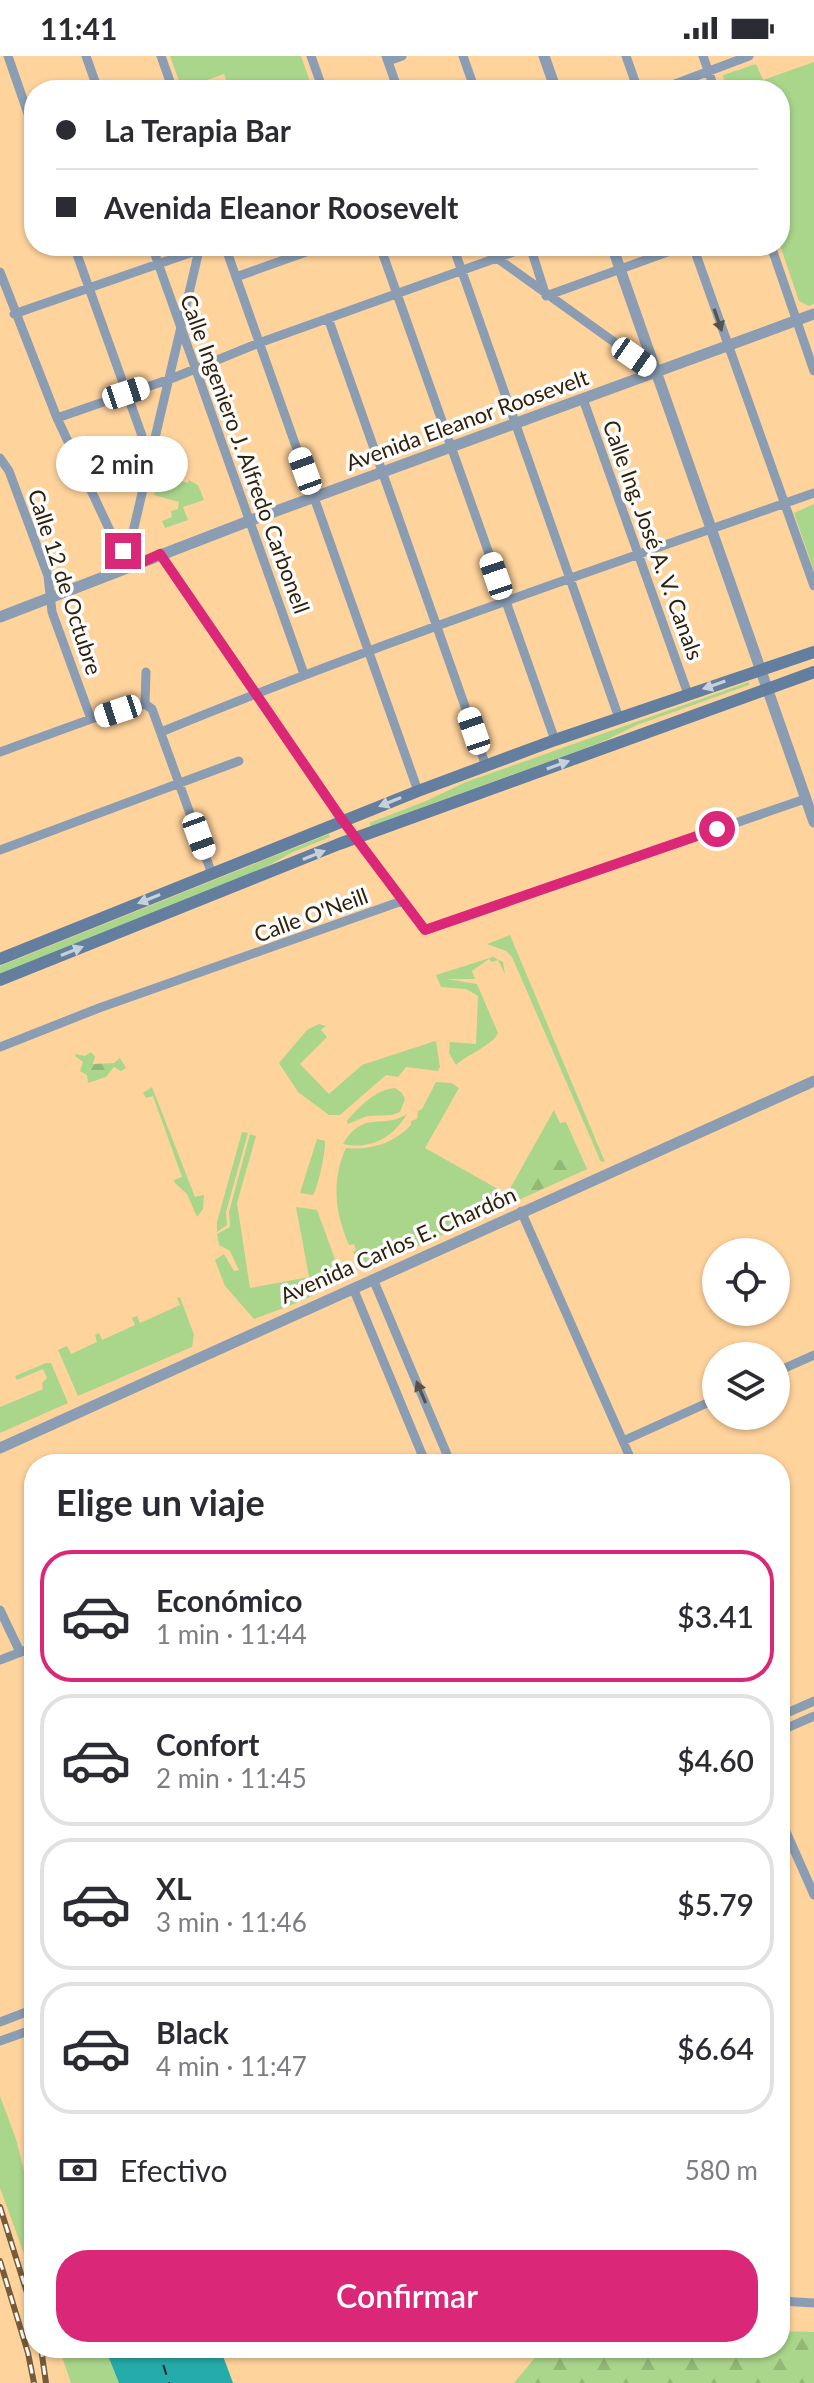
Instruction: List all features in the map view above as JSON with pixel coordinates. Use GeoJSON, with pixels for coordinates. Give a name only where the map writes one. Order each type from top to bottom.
{"type":"FeatureCollection","features":[{"type":"Feature","properties":{"kind":"main road"},"geometry":{"type":"LineString","coordinates":[[0,959],[418,791],[555,740],[814,652]]}},
{"type":"Feature","properties":{"kind":"main road"},"geometry":{"type":"LineString","coordinates":[[0,980],[356,838],[814,672]]}},
{"type":"Feature","properties":{"kind":"street"},"geometry":{"type":"LineString","coordinates":[[8,56],[24,102]]}},
{"type":"Feature","properties":{"kind":"street"},"geometry":{"type":"LineString","coordinates":[[86,56],[94,80]]}},
{"type":"Feature","properties":{"kind":"street"},"geometry":{"type":"LineString","coordinates":[[161,56],[169,80]]}},
{"type":"Feature","properties":{"kind":"street"},"geometry":{"type":"LineString","coordinates":[[311,56],[319,80]]}},
{"type":"Feature","properties":{"kind":"street"},"geometry":{"type":"LineString","coordinates":[[395,80],[387,58],[402,56]]}},
{"type":"Feature","properties":{"kind":"street"},"geometry":{"type":"LineString","coordinates":[[463,56],[471,80]]}},
{"type":"Feature","properties":{"kind":"street"},"geometry":{"type":"LineString","coordinates":[[544,56],[552,80]]}},
{"type":"Feature","properties":{"kind":"street"},"geometry":{"type":"LineString","coordinates":[[626,56],[634,80]]}},
{"type":"Feature","properties":{"kind":"street"},"geometry":{"type":"LineString","coordinates":[[703,56],[711,80]]}},
{"type":"Feature","properties":{"kind":"street"},"geometry":{"type":"LineString","coordinates":[[685,80],[749,56]]}},
{"type":"Feature","properties":{"kind":"street"},"geometry":{"type":"LineString","coordinates":[[78,256],[150,458]]}},
{"type":"Feature","properties":{"kind":"street","name":"Calle Ingeniero J. Alfredo Carbonell"},"geometry":{"type":"LineString","coordinates":[[155,256],[304,674]]}},
{"type":"Feature","properties":{"kind":"street"},"geometry":{"type":"LineString","coordinates":[[14,314],[178,256]]}},
{"type":"Feature","properties":{"kind":"street"},"geometry":{"type":"LineString","coordinates":[[134,566],[132,536],[197,256]]}},
{"type":"Feature","properties":{"kind":"street"},"geometry":{"type":"LineString","coordinates":[[229,256],[418,791]]}},
{"type":"Feature","properties":{"kind":"street"},"geometry":{"type":"LineString","coordinates":[[236,277],[295,256]]}},
{"type":"Feature","properties":{"kind":"street"},"geometry":{"type":"LineString","coordinates":[[384,256],[555,740]]}},
{"type":"Feature","properties":{"kind":"street"},"geometry":{"type":"LineString","coordinates":[[457,256],[619,718]]}},
{"type":"Feature","properties":{"kind":"street"},"geometry":{"type":"LineString","coordinates":[[494,256],[656,372]]}},
{"type":"Feature","properties":{"kind":"street"},"geometry":{"type":"LineString","coordinates":[[57,418],[505,256]]}},
{"type":"Feature","properties":{"kind":"street"},"geometry":{"type":"LineString","coordinates":[[533,256],[546,296]]}},
{"type":"Feature","properties":{"kind":"street"},"geometry":{"type":"LineString","coordinates":[[615,256],[814,822]]}},
{"type":"Feature","properties":{"kind":"street"},"geometry":{"type":"LineString","coordinates":[[546,296],[656,256]]}},
{"type":"Feature","properties":{"kind":"street"},"geometry":{"type":"LineString","coordinates":[[696,256],[814,586]]}},
{"type":"Feature","properties":{"kind":"street"},"geometry":{"type":"LineString","coordinates":[[774,256],[814,371]]}},
{"type":"Feature","properties":{"kind":"street"},"geometry":{"type":"LineString","coordinates":[[0,272],[57,418],[103,518],[134,566]]}},
{"type":"Feature","properties":{"kind":"street","name":"Avenida Eleanor Roosevelt"},"geometry":{"type":"LineString","coordinates":[[0,617],[160,554],[814,314]]}},
{"type":"Feature","properties":{"kind":"street"},"geometry":{"type":"LineString","coordinates":[[328,318],[486,766]]}},
{"type":"Feature","properties":{"kind":"street","name":"Calle Ing. José A. V. Canals"},"geometry":{"type":"LineString","coordinates":[[583,399],[688,694]]}},
{"type":"Feature","properties":{"kind":"street","name":"Calle 12 de Octubre"},"geometry":{"type":"LineString","coordinates":[[0,458],[9,471],[51,586],[49,597],[52,612],[91,719]]}},
{"type":"Feature","properties":{"kind":"street"},"geometry":{"type":"LineString","coordinates":[[161,732],[304,674],[814,493]]}},
{"type":"Feature","properties":{"kind":"street"},"geometry":{"type":"LineString","coordinates":[[160,554],[343,821],[402,901]]}},
{"type":"Feature","properties":{"kind":"street"},"geometry":{"type":"LineString","coordinates":[[145,704],[146,672]]}},
{"type":"Feature","properties":{"kind":"street"},"geometry":{"type":"LineString","coordinates":[[0,752],[91,719],[145,704]]}},
{"type":"Feature","properties":{"kind":"street"},"geometry":{"type":"LineString","coordinates":[[145,704],[152,709],[212,874]]}},
{"type":"Feature","properties":{"kind":"street"},"geometry":{"type":"LineString","coordinates":[[0,850],[239,761]]}},
{"type":"Feature","properties":{"kind":"street","name":"Calle O'Neill"},"geometry":{"type":"LineString","coordinates":[[0,1047],[99,1008],[402,901],[422,928],[429,930],[805,799]]}},
{"type":"Feature","properties":{"kind":"street","name":"Avenida Carlos E. Chardón"},"geometry":{"type":"LineString","coordinates":[[0,1448],[814,1081]]}},
{"type":"Feature","properties":{"kind":"street"},"geometry":{"type":"LineString","coordinates":[[521,1211],[629,1454]]}},
{"type":"Feature","properties":{"kind":"street"},"geometry":{"type":"LineString","coordinates":[[373,1279],[447,1454]]}},
{"type":"Feature","properties":{"kind":"street"},"geometry":{"type":"LineString","coordinates":[[353,1288],[422,1454]]}},
{"type":"Feature","properties":{"kind":"street"},"geometry":{"type":"LineString","coordinates":[[790,1366],[814,1355]]}},
{"type":"Feature","properties":{"kind":"street"},"geometry":{"type":"LineString","coordinates":[[623,1441],[702,1405]]}},
{"type":"Feature","properties":{"kind":"street"},"geometry":{"type":"LineString","coordinates":[[0,1610],[20,1652]]}},
{"type":"Feature","properties":{"kind":"street"},"geometry":{"type":"LineString","coordinates":[[0,1660],[24,1651]]}},
{"type":"Feature","properties":{"kind":"street"},"geometry":{"type":"LineString","coordinates":[[790,1712],[814,1701]]}},
{"type":"Feature","properties":{"kind":"street"},"geometry":{"type":"LineString","coordinates":[[790,1727],[814,1716]]}},
{"type":"Feature","properties":{"kind":"street"},"geometry":{"type":"LineString","coordinates":[[790,1841],[814,1895]]}},
{"type":"Feature","properties":{"kind":"street"},"geometry":{"type":"LineString","coordinates":[[0,2022],[24,2013]]}},
{"type":"Feature","properties":{"kind":"street"},"geometry":{"type":"LineString","coordinates":[[0,2041],[24,2033]]}},
{"type":"Feature","properties":{"kind":"street"},"geometry":{"type":"LineString","coordinates":[[790,2302],[814,2303]]}},
{"type":"Feature","properties":{"kind":"green space"},"geometry":{"type":"Polygon","coordinates":[[[170,56],[301,56],[309,80],[226,80],[224,74],[207,80],[179,80],[170,56]]]}},
{"type":"Feature","properties":{"kind":"green space"},"geometry":{"type":"Polygon","coordinates":[[[814,62],[814,304],[809,306],[799,301],[784,256],[790,256],[790,80],[763,80],[814,62]]]}},
{"type":"Feature","properties":{"kind":"green space"},"geometry":{"type":"Polygon","coordinates":[[[756,64],[763,80],[724,80],[723,75],[756,64]]]}},
{"type":"Feature","properties":{"kind":"green space"},"geometry":{"type":"Polygon","coordinates":[[[189,480],[198,485],[204,500],[183,507],[188,520],[165,528],[162,521],[172,517],[171,511],[178,509],[179,502],[154,495],[157,481],[188,483],[189,480]]]}},
{"type":"Feature","properties":{"kind":"green space"},"geometry":{"type":"Polygon","coordinates":[[[814,504],[814,571],[794,513],[814,504]]]}},
{"type":"Feature","properties":{"kind":"green space"},"geometry":{"type":"Polygon","coordinates":[[[749,682],[749,685],[637,725],[600,743],[371,826],[369,823],[466,782],[749,682]]]}},
{"type":"Feature","properties":{"kind":"green space"},"geometry":{"type":"Polygon","coordinates":[[[329,834],[330,837],[291,853],[253,874],[0,975],[0,966],[329,834]]]}},
{"type":"Feature","properties":{"kind":"green space"},"geometry":{"type":"Polygon","coordinates":[[[510,935],[605,1162],[600,1161],[512,957],[506,951],[487,944],[510,935]]]}},
{"type":"Feature","properties":{"kind":"green space"},"geometry":{"type":"Polygon","coordinates":[[[493,957],[503,962],[505,974],[498,960],[492,962],[489,959],[472,971],[475,979],[447,979],[477,984],[498,1033],[456,1065],[449,1053],[450,1042],[476,1044],[478,996],[466,989],[441,987],[436,975],[493,957]]]}},
{"type":"Feature","properties":{"kind":"green space"},"geometry":{"type":"Polygon","coordinates":[[[319,1024],[326,1026],[321,1030],[327,1037],[300,1064],[329,1094],[362,1065],[436,1041],[440,1067],[438,1071],[406,1067],[398,1077],[386,1075],[340,1115],[329,1115],[298,1092],[279,1063],[307,1030],[319,1024]]]}},
{"type":"Feature","properties":{"kind":"green space"},"geometry":{"type":"Polygon","coordinates":[[[91,1052],[95,1057],[93,1064],[114,1063],[120,1058],[126,1068],[121,1071],[114,1067],[106,1077],[88,1083],[87,1075],[80,1071],[83,1062],[75,1056],[85,1056],[91,1052]]]}},
{"type":"Feature","properties":{"kind":"green space"},"geometry":{"type":"Polygon","coordinates":[[[436,1082],[451,1083],[459,1088],[425,1148],[507,1194],[554,1110],[560,1123],[566,1122],[587,1169],[380,1263],[363,1265],[353,1252],[356,1250],[354,1244],[349,1245],[338,1209],[337,1184],[341,1160],[346,1148],[373,1147],[397,1137],[411,1125],[411,1121],[417,1119],[418,1111],[436,1082]]]}},
{"type":"Feature","properties":{"kind":"green space"},"geometry":{"type":"Polygon","coordinates":[[[152,1087],[195,1197],[204,1195],[203,1209],[197,1217],[187,1194],[175,1183],[174,1180],[182,1177],[153,1096],[146,1098],[143,1093],[152,1087]]]}},
{"type":"Feature","properties":{"kind":"green space"},"geometry":{"type":"Polygon","coordinates":[[[395,1088],[405,1099],[400,1112],[367,1116],[348,1124],[347,1121],[368,1100],[395,1088]]]}},
{"type":"Feature","properties":{"kind":"green space"},"geometry":{"type":"Polygon","coordinates":[[[407,1114],[395,1130],[380,1140],[362,1145],[343,1144],[351,1133],[366,1123],[390,1121],[407,1114]]]}},
{"type":"Feature","properties":{"kind":"green space"},"geometry":{"type":"Polygon","coordinates":[[[242,1132],[248,1133],[226,1212],[227,1225],[217,1232],[217,1222],[242,1132]]]}},
{"type":"Feature","properties":{"kind":"green space"},"geometry":{"type":"Polygon","coordinates":[[[250,1134],[256,1136],[237,1203],[250,1288],[309,1277],[296,1207],[317,1210],[335,1259],[331,1262],[335,1278],[321,1291],[254,1319],[225,1286],[215,1260],[224,1254],[234,1271],[239,1270],[230,1251],[219,1245],[217,1234],[230,1227],[229,1212],[250,1134]]]}},
{"type":"Feature","properties":{"kind":"green space"},"geometry":{"type":"Polygon","coordinates":[[[317,1139],[325,1141],[317,1185],[313,1195],[300,1193],[317,1139]]]}},
{"type":"Feature","properties":{"kind":"green space"},"geometry":{"type":"Polygon","coordinates":[[[580,1154],[587,1169],[514,1201],[514,1197],[546,1167],[551,1169],[554,1162],[559,1160],[571,1162],[580,1154]]]}},
{"type":"Feature","properties":{"kind":"green space"},"geometry":{"type":"Polygon","coordinates":[[[180,1297],[194,1335],[192,1347],[78,1396],[58,1350],[67,1346],[71,1354],[97,1342],[95,1335],[99,1333],[102,1340],[135,1325],[132,1318],[137,1316],[140,1323],[180,1305],[177,1298],[180,1297]]]}},
{"type":"Feature","properties":{"kind":"green space"},"geometry":{"type":"Polygon","coordinates":[[[51,1363],[68,1403],[0,1433],[0,1407],[43,1389],[42,1383],[47,1378],[43,1369],[17,1380],[15,1376],[51,1363]]]}},
{"type":"Feature","properties":{"kind":"green space"},"geometry":{"type":"Polygon","coordinates":[[[0,2096],[24,2171],[24,2254],[0,2188],[0,2096]]]}},
{"type":"Feature","properties":{"kind":"green space"},"geometry":{"type":"Polygon","coordinates":[[[790,2331],[814,2332],[814,2383],[514,2383],[535,2358],[790,2358],[790,2331]]]}},
{"type":"Feature","properties":{"kind":"green space"},"geometry":{"type":"Polygon","coordinates":[[[62,2358],[109,2358],[119,2383],[71,2383],[62,2358]]]}},
{"type":"Feature","properties":{"kind":"water"},"geometry":{"type":"Polygon","coordinates":[[[109,2358],[224,2358],[233,2383],[119,2383],[109,2358]]]}},
{"type":"Feature","properties":{"kind":"ferry route"},"geometry":{"type":"LineString","coordinates":[[161,2358],[169,2383]]}},
{"type":"Feature","properties":{"kind":"railway"},"geometry":{"type":"LineString","coordinates":[[0,2207],[24,2283]]}},
{"type":"Feature","properties":{"kind":"railway"},"geometry":{"type":"LineString","coordinates":[[0,2261],[24,2340]]}},
{"type":"Feature","properties":{"kind":"railway"},"geometry":{"type":"LineString","coordinates":[[29,2358],[34,2383]]}},
{"type":"Feature","properties":{"kind":"railway"},"geometry":{"type":"LineString","coordinates":[[42,2358],[46,2383]]}},
{"type":"Feature","properties":{"kind":"route"},"geometry":{"type":"LineString","coordinates":[[123,551],[134,566],[160,554],[343,821],[425,930],[717,829]]}}]}
